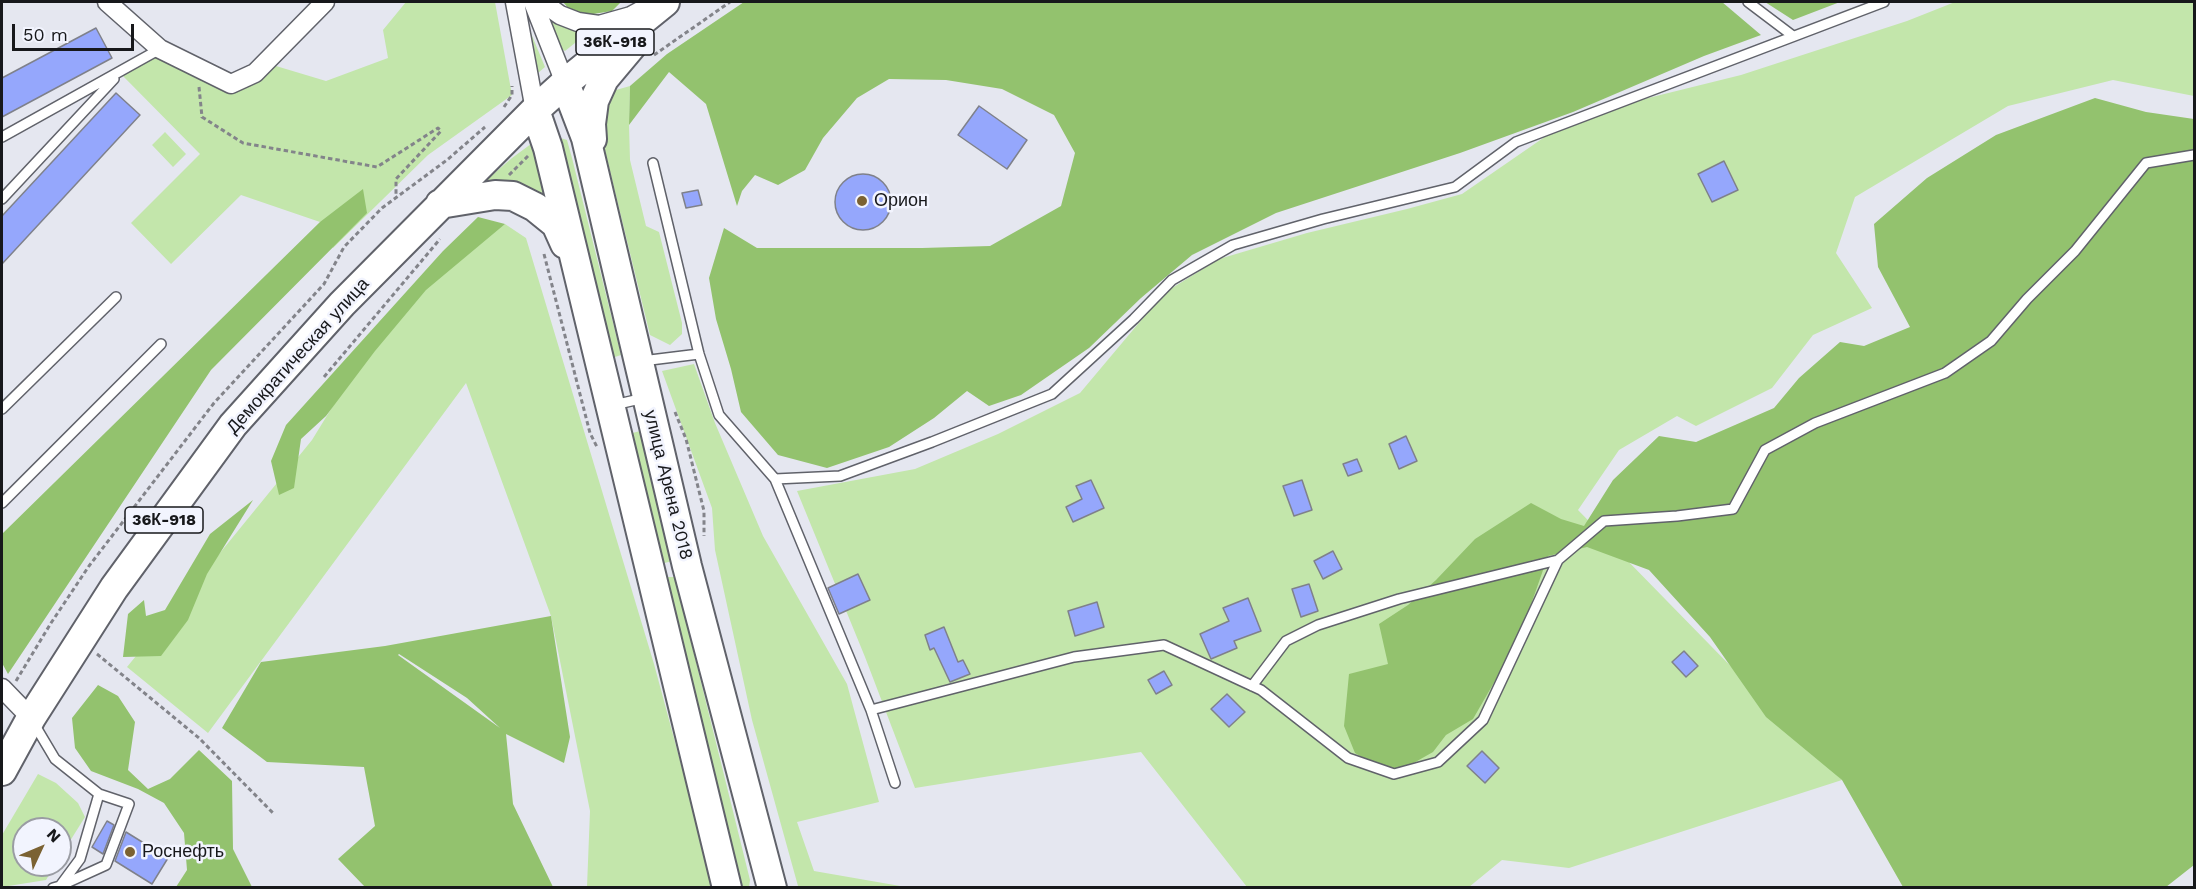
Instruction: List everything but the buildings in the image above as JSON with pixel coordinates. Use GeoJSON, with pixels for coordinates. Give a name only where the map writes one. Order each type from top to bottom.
{"type":"FeatureCollection","features":[{"type":"Feature","properties":{"kind":"main road","name":"Демократическая улица"},"geometry":{"type":"LineString","coordinates":[[2,771],[31,718],[114,588],[233,425],[314,334],[440,204],[536,110],[565,83],[665,2]]}},
{"type":"Feature","properties":{"kind":"main road"},"geometry":{"type":"LineString","coordinates":[[592,165],[591,124],[594,101],[604,79],[671,2]]}},
{"type":"Feature","properties":{"kind":"main road","name":"улица Арена 2018"},"geometry":{"type":"LineString","coordinates":[[565,83],[579,118],[592,165],[687,566],[772,888]]}},
{"type":"Feature","properties":{"kind":"main road","name":"улица Арена 2018"},"geometry":{"type":"LineString","coordinates":[[536,110],[548,148],[727,888]]}},
{"type":"Feature","properties":{"kind":"main road"},"geometry":{"type":"LineString","coordinates":[[440,204],[495,195],[513,196],[556,224],[578,273]]}},
{"type":"Feature","properties":{"kind":"street"},"geometry":{"type":"LineString","coordinates":[[107,2],[160,49],[231,84],[255,73],[325,2]]}},
{"type":"Feature","properties":{"kind":"street"},"geometry":{"type":"LineString","coordinates":[[515,2],[536,110]]}},
{"type":"Feature","properties":{"kind":"street"},"geometry":{"type":"LineString","coordinates":[[533,2],[565,83]]}},
{"type":"Feature","properties":{"kind":"street"},"geometry":{"type":"LineString","coordinates":[[542,2],[560,15],[578,22],[599,25],[631,16],[656,2]]}},
{"type":"Feature","properties":{"kind":"street"},"geometry":{"type":"LineString","coordinates":[[2,688],[31,718]]}},
{"type":"Feature","properties":{"kind":"lane"},"geometry":{"type":"LineString","coordinates":[[1748,2],[1794,36]]}},
{"type":"Feature","properties":{"kind":"lane"},"geometry":{"type":"LineString","coordinates":[[775,479],[840,476],[932,442],[1052,393],[1134,319],[1172,280],[1233,245],[1323,219],[1455,187],[1516,142],[1884,2]]}},
{"type":"Feature","properties":{"kind":"lane"},"geometry":{"type":"LineString","coordinates":[[2,137],[160,49]]}},
{"type":"Feature","properties":{"kind":"lane"},"geometry":{"type":"LineString","coordinates":[[2,199],[120,73]]}},
{"type":"Feature","properties":{"kind":"lane"},"geometry":{"type":"LineString","coordinates":[[871,710],[1074,657],[1164,645],[1261,690],[1348,758],[1394,774],[1438,762],[1483,720],[1558,560],[1604,521],[1733,509],[1765,450],[1815,423],[1945,373],[1991,341],[2027,299],[2075,251],[2146,163],[2194,155]]}},
{"type":"Feature","properties":{"kind":"lane"},"geometry":{"type":"LineString","coordinates":[[653,164],[699,354],[719,415],[775,479],[871,710],[895,783]]}},
{"type":"Feature","properties":{"kind":"lane"},"geometry":{"type":"LineString","coordinates":[[2,409],[116,297]]}},
{"type":"Feature","properties":{"kind":"lane"},"geometry":{"type":"LineString","coordinates":[[2,503],[161,344]]}},
{"type":"Feature","properties":{"kind":"lane"},"geometry":{"type":"LineString","coordinates":[[637,362],[699,354]]}},
{"type":"Feature","properties":{"kind":"lane"},"geometry":{"type":"LineString","coordinates":[[611,405],[646,397]]}},
{"type":"Feature","properties":{"kind":"lane"},"geometry":{"type":"LineString","coordinates":[[1252,686],[1286,641],[1318,625],[1399,599],[1558,560]]}},
{"type":"Feature","properties":{"kind":"lane"},"geometry":{"type":"LineString","coordinates":[[31,718],[55,759],[99,794],[129,804],[106,865],[56,887]]}},
{"type":"Feature","properties":{"kind":"lane"},"geometry":{"type":"LineString","coordinates":[[56,887],[80,859],[99,794]]}},
{"type":"Feature","properties":{"kind":"path"},"geometry":{"type":"LineString","coordinates":[[197,67],[202,117],[243,143],[377,167],[438,128],[441,131],[396,179],[396,197]]}},
{"type":"Feature","properties":{"kind":"path"},"geometry":{"type":"LineString","coordinates":[[501,182],[532,152]]}},
{"type":"Feature","properties":{"kind":"path"},"geometry":{"type":"LineString","coordinates":[[324,377],[446,232]]}},
{"type":"Feature","properties":{"kind":"path"},"geometry":{"type":"LineString","coordinates":[[543,251],[590,434],[600,455]]}},
{"type":"Feature","properties":{"kind":"path"},"geometry":{"type":"LineString","coordinates":[[80,640],[199,738],[273,813]]}},
{"type":"Feature","properties":{"kind":"green space"},"geometry":{"type":"Polygon","coordinates":[[[406,2],[495,2],[512,95],[428,155],[333,248],[320,222],[241,195],[171,264],[131,223],[200,154],[120,73],[160,49],[242,79],[276,66],[326,81],[388,58],[383,30],[406,2]]]}},
{"type":"Feature","properties":{"kind":"green space"},"geometry":{"type":"Polygon","coordinates":[[[563,2],[621,2],[612,11],[587,15],[569,9],[563,2]]]}},
{"type":"Feature","properties":{"kind":"green space"},"geometry":{"type":"Polygon","coordinates":[[[744,2],[1722,2],[1761,35],[1704,56],[1573,112],[1460,153],[1276,213],[1192,255],[1141,298],[1089,348],[1021,395],[989,406],[967,391],[934,418],[889,447],[827,468],[778,455],[741,412],[716,319],[709,278],[724,228],[757,248],[990,246],[1061,206],[1075,153],[1054,115],[1002,89],[946,80],[889,79],[857,98],[823,138],[805,170],[778,185],[755,175],[742,191],[737,206],[706,104],[669,72],[629,125],[630,86],[667,54],[744,2]]]}},
{"type":"Feature","properties":{"kind":"green space"},"geometry":{"type":"Polygon","coordinates":[[[1765,2],[1840,2],[1793,20],[1765,2]]]}},
{"type":"Feature","properties":{"kind":"green space"},"geometry":{"type":"Polygon","coordinates":[[[1955,2],[2194,2],[2194,96],[2113,80],[2008,106],[1855,197],[1836,253],[1872,308],[1813,335],[1772,388],[1696,426],[1677,416],[1619,450],[1578,510],[1842,780],[1569,868],[1502,860],[1469,887],[1247,887],[1141,752],[915,788],[865,657],[797,491],[915,469],[998,434],[1080,393],[1164,293],[1219,259],[1307,233],[1462,194],[1549,134],[1628,103],[1741,75],[1907,21],[1955,2]]]}},
{"type":"Feature","properties":{"kind":"green space"},"geometry":{"type":"Polygon","coordinates":[[[521,9],[545,67],[538,73],[521,9]]]}},
{"type":"Feature","properties":{"kind":"green space"},"geometry":{"type":"Polygon","coordinates":[[[546,17],[558,23],[590,31],[565,51],[560,48],[546,17]]]}},
{"type":"Feature","properties":{"kind":"green space"},"geometry":{"type":"Polygon","coordinates":[[[630,86],[630,160],[646,226],[659,232],[682,323],[682,334],[670,345],[650,335],[600,130],[609,92],[630,86]]]}},
{"type":"Feature","properties":{"kind":"green space"},"geometry":{"type":"Polygon","coordinates":[[[2095,98],[2146,112],[2194,119],[2194,865],[2166,887],[1903,887],[1842,780],[1766,717],[1710,637],[1649,570],[1587,547],[1548,556],[1528,613],[1507,660],[1473,719],[1446,735],[1433,752],[1403,769],[1380,768],[1355,753],[1344,726],[1349,674],[1388,664],[1379,624],[1408,605],[1436,580],[1475,539],[1531,503],[1561,519],[1584,526],[1613,480],[1659,436],[1696,442],[1774,408],[1799,378],[1840,342],[1864,346],[1910,327],[1878,267],[1874,224],[1927,178],[1996,135],[2095,98]]]}},
{"type":"Feature","properties":{"kind":"green space"},"geometry":{"type":"Polygon","coordinates":[[[165,132],[186,154],[173,167],[152,145],[165,132]]]}},
{"type":"Feature","properties":{"kind":"green space"},"geometry":{"type":"Polygon","coordinates":[[[560,138],[567,140],[621,355],[609,359],[560,138]]]}},
{"type":"Feature","properties":{"kind":"green space"},"geometry":{"type":"Polygon","coordinates":[[[535,141],[552,215],[475,190],[512,158],[535,141]]]}},
{"type":"Feature","properties":{"kind":"green space"},"geometry":{"type":"Polygon","coordinates":[[[363,189],[367,213],[211,370],[8,674],[2,663],[2,534],[320,222],[363,189]]]}},
{"type":"Feature","properties":{"kind":"green space"},"geometry":{"type":"Polygon","coordinates":[[[478,217],[505,224],[426,290],[375,351],[326,416],[301,439],[294,488],[279,495],[271,461],[286,425],[443,251],[478,217]]]}},
{"type":"Feature","properties":{"kind":"green space"},"geometry":{"type":"Polygon","coordinates":[[[505,224],[526,238],[654,664],[714,887],[587,887],[590,811],[551,616],[466,383],[208,733],[127,667],[312,440],[363,357],[430,266],[505,224]]]}},
{"type":"Feature","properties":{"kind":"green space"},"geometry":{"type":"Polygon","coordinates":[[[694,364],[715,423],[763,536],[847,684],[879,802],[797,822],[814,871],[906,887],[798,886],[752,720],[715,550],[712,508],[662,371],[694,364]]]}},
{"type":"Feature","properties":{"kind":"green space"},"geometry":{"type":"Polygon","coordinates":[[[640,431],[672,561],[661,564],[629,434],[640,431]]]}},
{"type":"Feature","properties":{"kind":"green space"},"geometry":{"type":"Polygon","coordinates":[[[253,500],[207,574],[188,620],[161,656],[123,657],[128,614],[144,600],[146,616],[165,610],[210,534],[253,500]]]}},
{"type":"Feature","properties":{"kind":"green space"},"geometry":{"type":"Polygon","coordinates":[[[665,577],[675,577],[750,880],[749,887],[739,887],[665,577]]]}},
{"type":"Feature","properties":{"kind":"green space"},"geometry":{"type":"Polygon","coordinates":[[[551,616],[570,737],[564,763],[506,734],[513,804],[553,887],[365,887],[338,859],[375,826],[364,767],[267,762],[222,728],[261,662],[385,646],[551,616]],[[399,654],[398,655],[500,728],[467,698],[399,654]]]}},
{"type":"Feature","properties":{"kind":"green space"},"geometry":{"type":"Polygon","coordinates":[[[98,685],[118,696],[135,722],[128,770],[148,789],[170,779],[199,750],[232,781],[233,849],[252,887],[176,887],[187,870],[184,833],[164,803],[138,789],[91,771],[75,748],[72,718],[98,685]]]}},
{"type":"Feature","properties":{"kind":"green space"},"geometry":{"type":"Polygon","coordinates":[[[38,774],[56,783],[78,803],[85,817],[72,838],[72,817],[13,817],[38,774]]]}},
{"type":"Feature","properties":{"kind":"green space"},"geometry":{"type":"Polygon","coordinates":[[[12,818],[12,877],[48,877],[46,880],[2,887],[2,835],[12,818]]]}},
{"type":"Feature","properties":{"kind":"place","name":"Орион"},"geometry":{"type":"Point","coordinates":[862,201]}},
{"type":"Feature","properties":{"kind":"place","name":"Роснефть"},"geometry":{"type":"Point","coordinates":[130,852]}}]}
